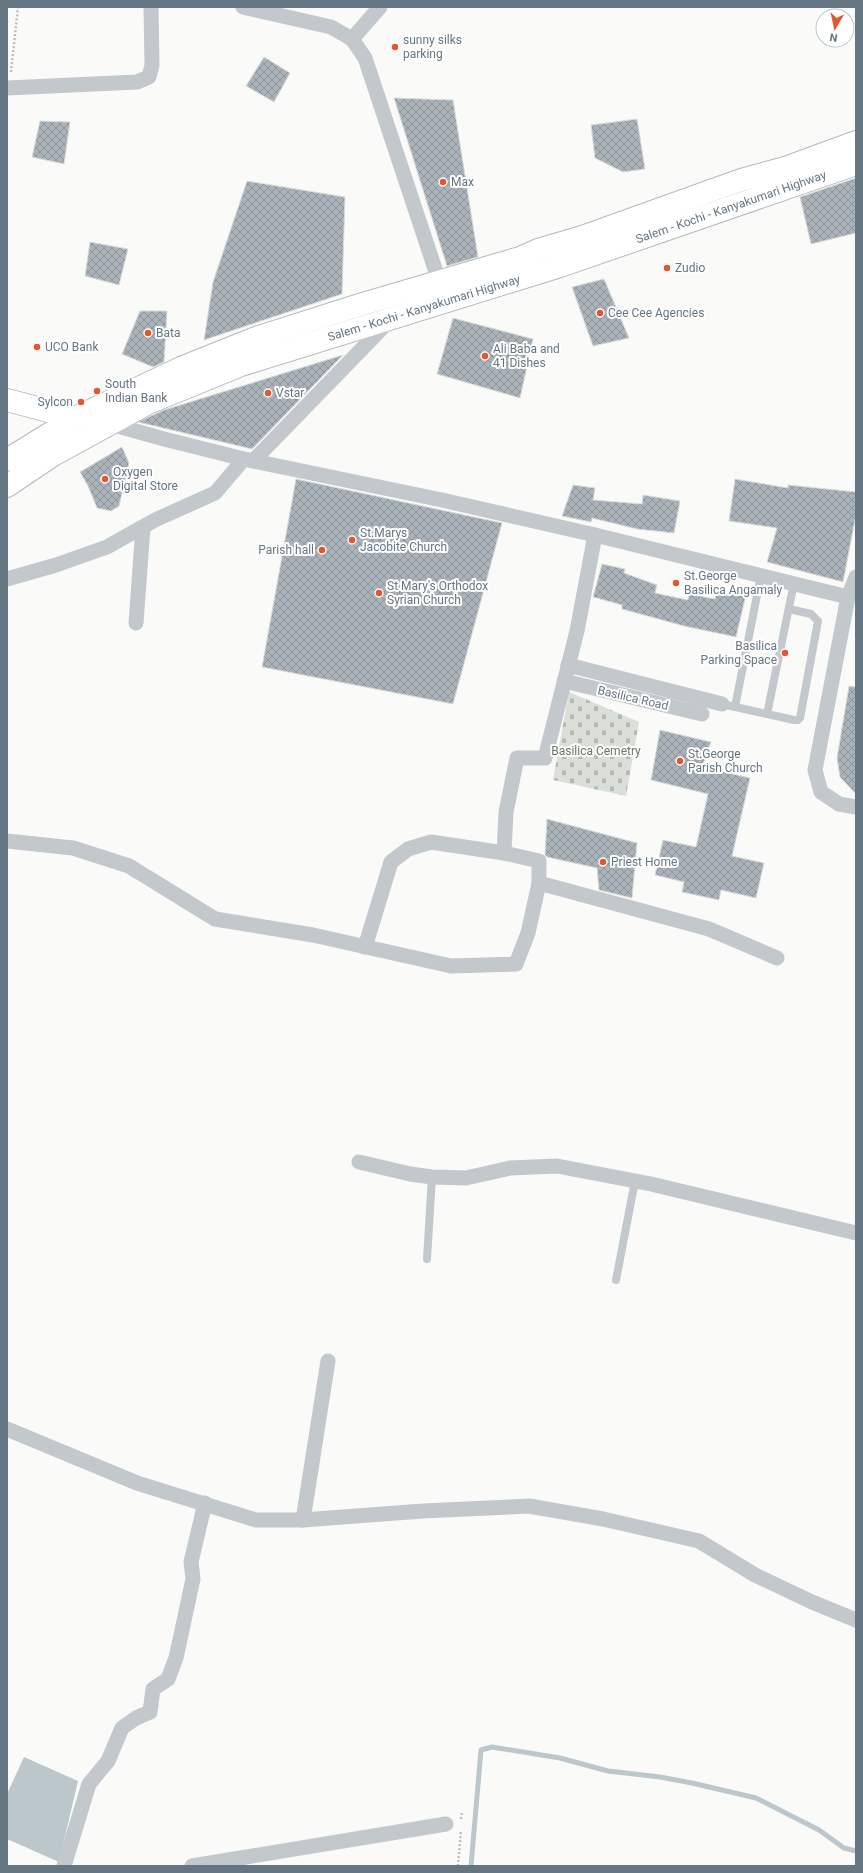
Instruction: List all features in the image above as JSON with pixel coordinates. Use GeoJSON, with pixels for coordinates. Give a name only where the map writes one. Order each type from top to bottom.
{"type":"FeatureCollection","features":[{"type":"Feature","properties":{"kind":"main road","name":"Salem - Kochi - Kanyakumari Highway"},"geometry":{"type":"LineString","coordinates":[[7,460],[74,418],[174,371],[256,338],[366,302],[520,258],[538,250],[741,180],[785,168],[856,142]]}},
{"type":"Feature","properties":{"kind":"main road","name":"Salem - Kochi - Kanyakumari Highway"},"geometry":{"type":"LineString","coordinates":[[7,486],[53,456],[148,403],[241,365],[394,316],[560,266],[856,164]]}},
{"type":"Feature","properties":{"kind":"main road"},"geometry":{"type":"LineString","coordinates":[[7,400],[74,418]]}},
{"type":"Feature","properties":{"kind":"street"},"geometry":{"type":"LineString","coordinates":[[8,88],[137,82],[149,77],[152,65],[151,7]]}},
{"type":"Feature","properties":{"kind":"street"},"geometry":{"type":"LineString","coordinates":[[243,7],[331,27],[352,39],[365,58],[439,281]]}},
{"type":"Feature","properties":{"kind":"street"},"geometry":{"type":"LineString","coordinates":[[352,39],[380,7]]}},
{"type":"Feature","properties":{"kind":"street"},"geometry":{"type":"LineString","coordinates":[[7,579],[56,565],[107,546],[215,493],[394,316]]}},
{"type":"Feature","properties":{"kind":"street"},"geometry":{"type":"LineString","coordinates":[[74,418],[112,423],[164,439],[249,460],[442,500],[596,535],[848,597]]}},
{"type":"Feature","properties":{"kind":"street"},"geometry":{"type":"LineString","coordinates":[[136,623],[143,527]]}},
{"type":"Feature","properties":{"kind":"street"},"geometry":{"type":"LineString","coordinates":[[504,853],[506,812],[518,758],[545,758],[577,631],[596,535]]}},
{"type":"Feature","properties":{"kind":"street"},"geometry":{"type":"LineString","coordinates":[[856,577],[848,597],[815,770],[821,792],[839,804],[856,808]]}},
{"type":"Feature","properties":{"kind":"street"},"geometry":{"type":"LineString","coordinates":[[568,665],[729,706]]}},
{"type":"Feature","properties":{"kind":"street","name":"Basilica Road"},"geometry":{"type":"LineString","coordinates":[[564,681],[702,714]]}},
{"type":"Feature","properties":{"kind":"street"},"geometry":{"type":"LineString","coordinates":[[7,841],[73,848],[129,866],[215,919],[313,935],[365,947],[451,966],[516,964],[528,933],[539,883],[538,860],[504,853],[431,842],[408,849],[392,862],[365,947]]}},
{"type":"Feature","properties":{"kind":"street"},"geometry":{"type":"LineString","coordinates":[[539,883],[709,929],[777,958]]}},
{"type":"Feature","properties":{"kind":"street"},"geometry":{"type":"LineString","coordinates":[[358,1162],[410,1174],[432,1177],[466,1178],[510,1168],[557,1166],[635,1181],[856,1233]]}},
{"type":"Feature","properties":{"kind":"street"},"geometry":{"type":"LineString","coordinates":[[303,1520],[328,1361]]}},
{"type":"Feature","properties":{"kind":"street"},"geometry":{"type":"LineString","coordinates":[[7,1429],[137,1483],[256,1520],[303,1520],[423,1510],[529,1506],[603,1519],[699,1541],[756,1575],[812,1602],[856,1620]]}},
{"type":"Feature","properties":{"kind":"street"},"geometry":{"type":"LineString","coordinates":[[64,1866],[89,1784],[108,1761],[122,1728],[136,1718],[150,1712],[153,1689],[168,1679],[176,1658],[183,1626],[192,1578],[191,1562],[205,1503]]}},
{"type":"Feature","properties":{"kind":"street"},"geometry":{"type":"LineString","coordinates":[[192,1866],[446,1824]]}},
{"type":"Feature","properties":{"kind":"lane"},"geometry":{"type":"LineString","coordinates":[[761,575],[729,706],[798,720],[800,718],[818,621],[811,614],[789,609]]}},
{"type":"Feature","properties":{"kind":"lane"},"geometry":{"type":"LineString","coordinates":[[767,714],[794,584]]}},
{"type":"Feature","properties":{"kind":"lane"},"geometry":{"type":"LineString","coordinates":[[427,1259],[432,1177]]}},
{"type":"Feature","properties":{"kind":"lane"},"geometry":{"type":"LineString","coordinates":[[616,1280],[635,1181]]}},
{"type":"Feature","properties":{"kind":"path"},"geometry":{"type":"LineString","coordinates":[[8,88],[18,7]]}},
{"type":"Feature","properties":{"kind":"path"},"geometry":{"type":"LineString","coordinates":[[458,1866],[462,1812]]}},
{"type":"Feature","properties":{"kind":"green space","name":"Basilica Cemetry"},"geometry":{"type":"Polygon","coordinates":[[[569,692],[639,722],[626,796],[553,780],[569,692]]]}},
{"type":"Feature","properties":{"kind":"shaded area"},"geometry":{"type":"Polygon","coordinates":[[[24,1757],[78,1781],[59,1862],[7,1839],[7,1794],[24,1757]]]}},
{"type":"Feature","properties":{"kind":"building"},"geometry":{"type":"Polygon","coordinates":[[[264,57],[290,73],[274,102],[246,86],[264,57]]]}},
{"type":"Feature","properties":{"kind":"building","name":"Max"},"geometry":{"type":"Polygon","coordinates":[[[394,98],[453,100],[478,257],[447,266],[394,98]]]}},
{"type":"Feature","properties":{"kind":"building"},"geometry":{"type":"Polygon","coordinates":[[[637,119],[645,169],[623,172],[595,158],[591,125],[637,119]]]}},
{"type":"Feature","properties":{"kind":"building"},"geometry":{"type":"Polygon","coordinates":[[[40,121],[70,122],[64,164],[32,157],[40,121]]]}},
{"type":"Feature","properties":{"kind":"building"},"geometry":{"type":"Polygon","coordinates":[[[856,178],[856,233],[811,244],[800,197],[856,178]]]}},
{"type":"Feature","properties":{"kind":"building"},"geometry":{"type":"Polygon","coordinates":[[[247,181],[345,197],[342,294],[204,340],[213,282],[247,181]]]}},
{"type":"Feature","properties":{"kind":"building"},"geometry":{"type":"Polygon","coordinates":[[[90,242],[128,249],[119,285],[85,276],[90,242]]]}},
{"type":"Feature","properties":{"kind":"building","name":"Cee Cee Agencies"},"geometry":{"type":"Polygon","coordinates":[[[604,279],[629,338],[593,346],[572,287],[604,279]]]}},
{"type":"Feature","properties":{"kind":"building","name":"Bata"},"geometry":{"type":"Polygon","coordinates":[[[140,311],[167,311],[164,362],[153,367],[122,354],[140,311]]]}},
{"type":"Feature","properties":{"kind":"building","name":"Ali Baba and 41 Dishes"},"geometry":{"type":"Polygon","coordinates":[[[453,318],[533,339],[520,398],[437,374],[453,318]]]}},
{"type":"Feature","properties":{"kind":"building"},"geometry":{"type":"Polygon","coordinates":[[[343,355],[252,449],[138,422],[164,410],[343,355]]]}},
{"type":"Feature","properties":{"kind":"building","name":"Oxygen Digital Store"},"geometry":{"type":"Polygon","coordinates":[[[122,447],[129,463],[119,506],[111,511],[97,508],[88,486],[80,472],[122,447]]]}},
{"type":"Feature","properties":{"kind":"building","name":"St Mary's Orthodox Syrian Church"},"geometry":{"type":"Polygon","coordinates":[[[296,479],[502,523],[453,704],[262,667],[296,479]]]}},
{"type":"Feature","properties":{"kind":"building"},"geometry":{"type":"Polygon","coordinates":[[[735,479],[788,488],[788,485],[856,492],[856,515],[843,582],[767,562],[777,528],[729,521],[735,479]]]}},
{"type":"Feature","properties":{"kind":"building"},"geometry":{"type":"Polygon","coordinates":[[[573,485],[595,488],[593,500],[642,504],[643,495],[680,501],[674,533],[637,529],[592,518],[591,522],[562,516],[573,485]]]}},
{"type":"Feature","properties":{"kind":"building"},"geometry":{"type":"Polygon","coordinates":[[[602,564],[625,569],[624,573],[657,585],[655,593],[688,600],[689,594],[715,599],[716,594],[746,595],[736,637],[684,626],[622,609],[622,605],[593,597],[602,564]]]}},
{"type":"Feature","properties":{"kind":"building"},"geometry":{"type":"Polygon","coordinates":[[[849,686],[856,687],[856,794],[840,777],[837,758],[849,686]]]}},
{"type":"Feature","properties":{"kind":"building"},"geometry":{"type":"Polygon","coordinates":[[[660,730],[711,742],[702,767],[750,778],[732,856],[764,863],[756,898],[721,890],[719,900],[682,892],[684,882],[655,875],[663,840],[696,847],[708,794],[651,780],[660,730]]]}},
{"type":"Feature","properties":{"kind":"building","name":"Priest Home"},"geometry":{"type":"Polygon","coordinates":[[[547,819],[637,843],[632,898],[599,890],[597,868],[547,857],[545,855],[547,819]]]}},
{"type":"Feature","properties":{"kind":"waterway"},"geometry":{"type":"LineString","coordinates":[[471,1866],[481,1750],[492,1747],[560,1758],[608,1771],[660,1777],[692,1783],[756,1798],[819,1830],[844,1848],[856,1851]]}},
{"type":"Feature","properties":{"kind":"place","name":"sunny silks parking"},"geometry":{"type":"Point","coordinates":[395,47]}},
{"type":"Feature","properties":{"kind":"place","name":"Max"},"geometry":{"type":"Point","coordinates":[443,182]}},
{"type":"Feature","properties":{"kind":"place","name":"Zudio"},"geometry":{"type":"Point","coordinates":[667,268]}},
{"type":"Feature","properties":{"kind":"place","name":"Cee Cee Agencies"},"geometry":{"type":"Point","coordinates":[600,313]}},
{"type":"Feature","properties":{"kind":"place","name":"Bata"},"geometry":{"type":"Point","coordinates":[148,333]}},
{"type":"Feature","properties":{"kind":"place","name":"UCO Bank"},"geometry":{"type":"Point","coordinates":[37,347]}},
{"type":"Feature","properties":{"kind":"place","name":"Ali Baba and 41 Dishes"},"geometry":{"type":"Point","coordinates":[485,356]}},
{"type":"Feature","properties":{"kind":"place","name":"South Indian Bank"},"geometry":{"type":"Point","coordinates":[97,391]}},
{"type":"Feature","properties":{"kind":"place","name":"Vstar"},"geometry":{"type":"Point","coordinates":[268,393]}},
{"type":"Feature","properties":{"kind":"place","name":"Sylcon"},"geometry":{"type":"Point","coordinates":[81,402]}},
{"type":"Feature","properties":{"kind":"place","name":"Oxygen Digital Store"},"geometry":{"type":"Point","coordinates":[105,479]}},
{"type":"Feature","properties":{"kind":"place","name":"St.Marys Jacobite Church"},"geometry":{"type":"Point","coordinates":[352,540]}},
{"type":"Feature","properties":{"kind":"place","name":"Parish hall"},"geometry":{"type":"Point","coordinates":[322,550]}},
{"type":"Feature","properties":{"kind":"place","name":"St.George Basilica Angamaly"},"geometry":{"type":"Point","coordinates":[676,583]}},
{"type":"Feature","properties":{"kind":"place","name":"St Mary's Orthodox Syrian Church"},"geometry":{"type":"Point","coordinates":[379,593]}},
{"type":"Feature","properties":{"kind":"place","name":"Basilica Parking Space"},"geometry":{"type":"Point","coordinates":[785,653]}},
{"type":"Feature","properties":{"kind":"place","name":"St.George Parish Church"},"geometry":{"type":"Point","coordinates":[680,761]}},
{"type":"Feature","properties":{"kind":"place","name":"Priest Home"},"geometry":{"type":"Point","coordinates":[603,862]}}]}
